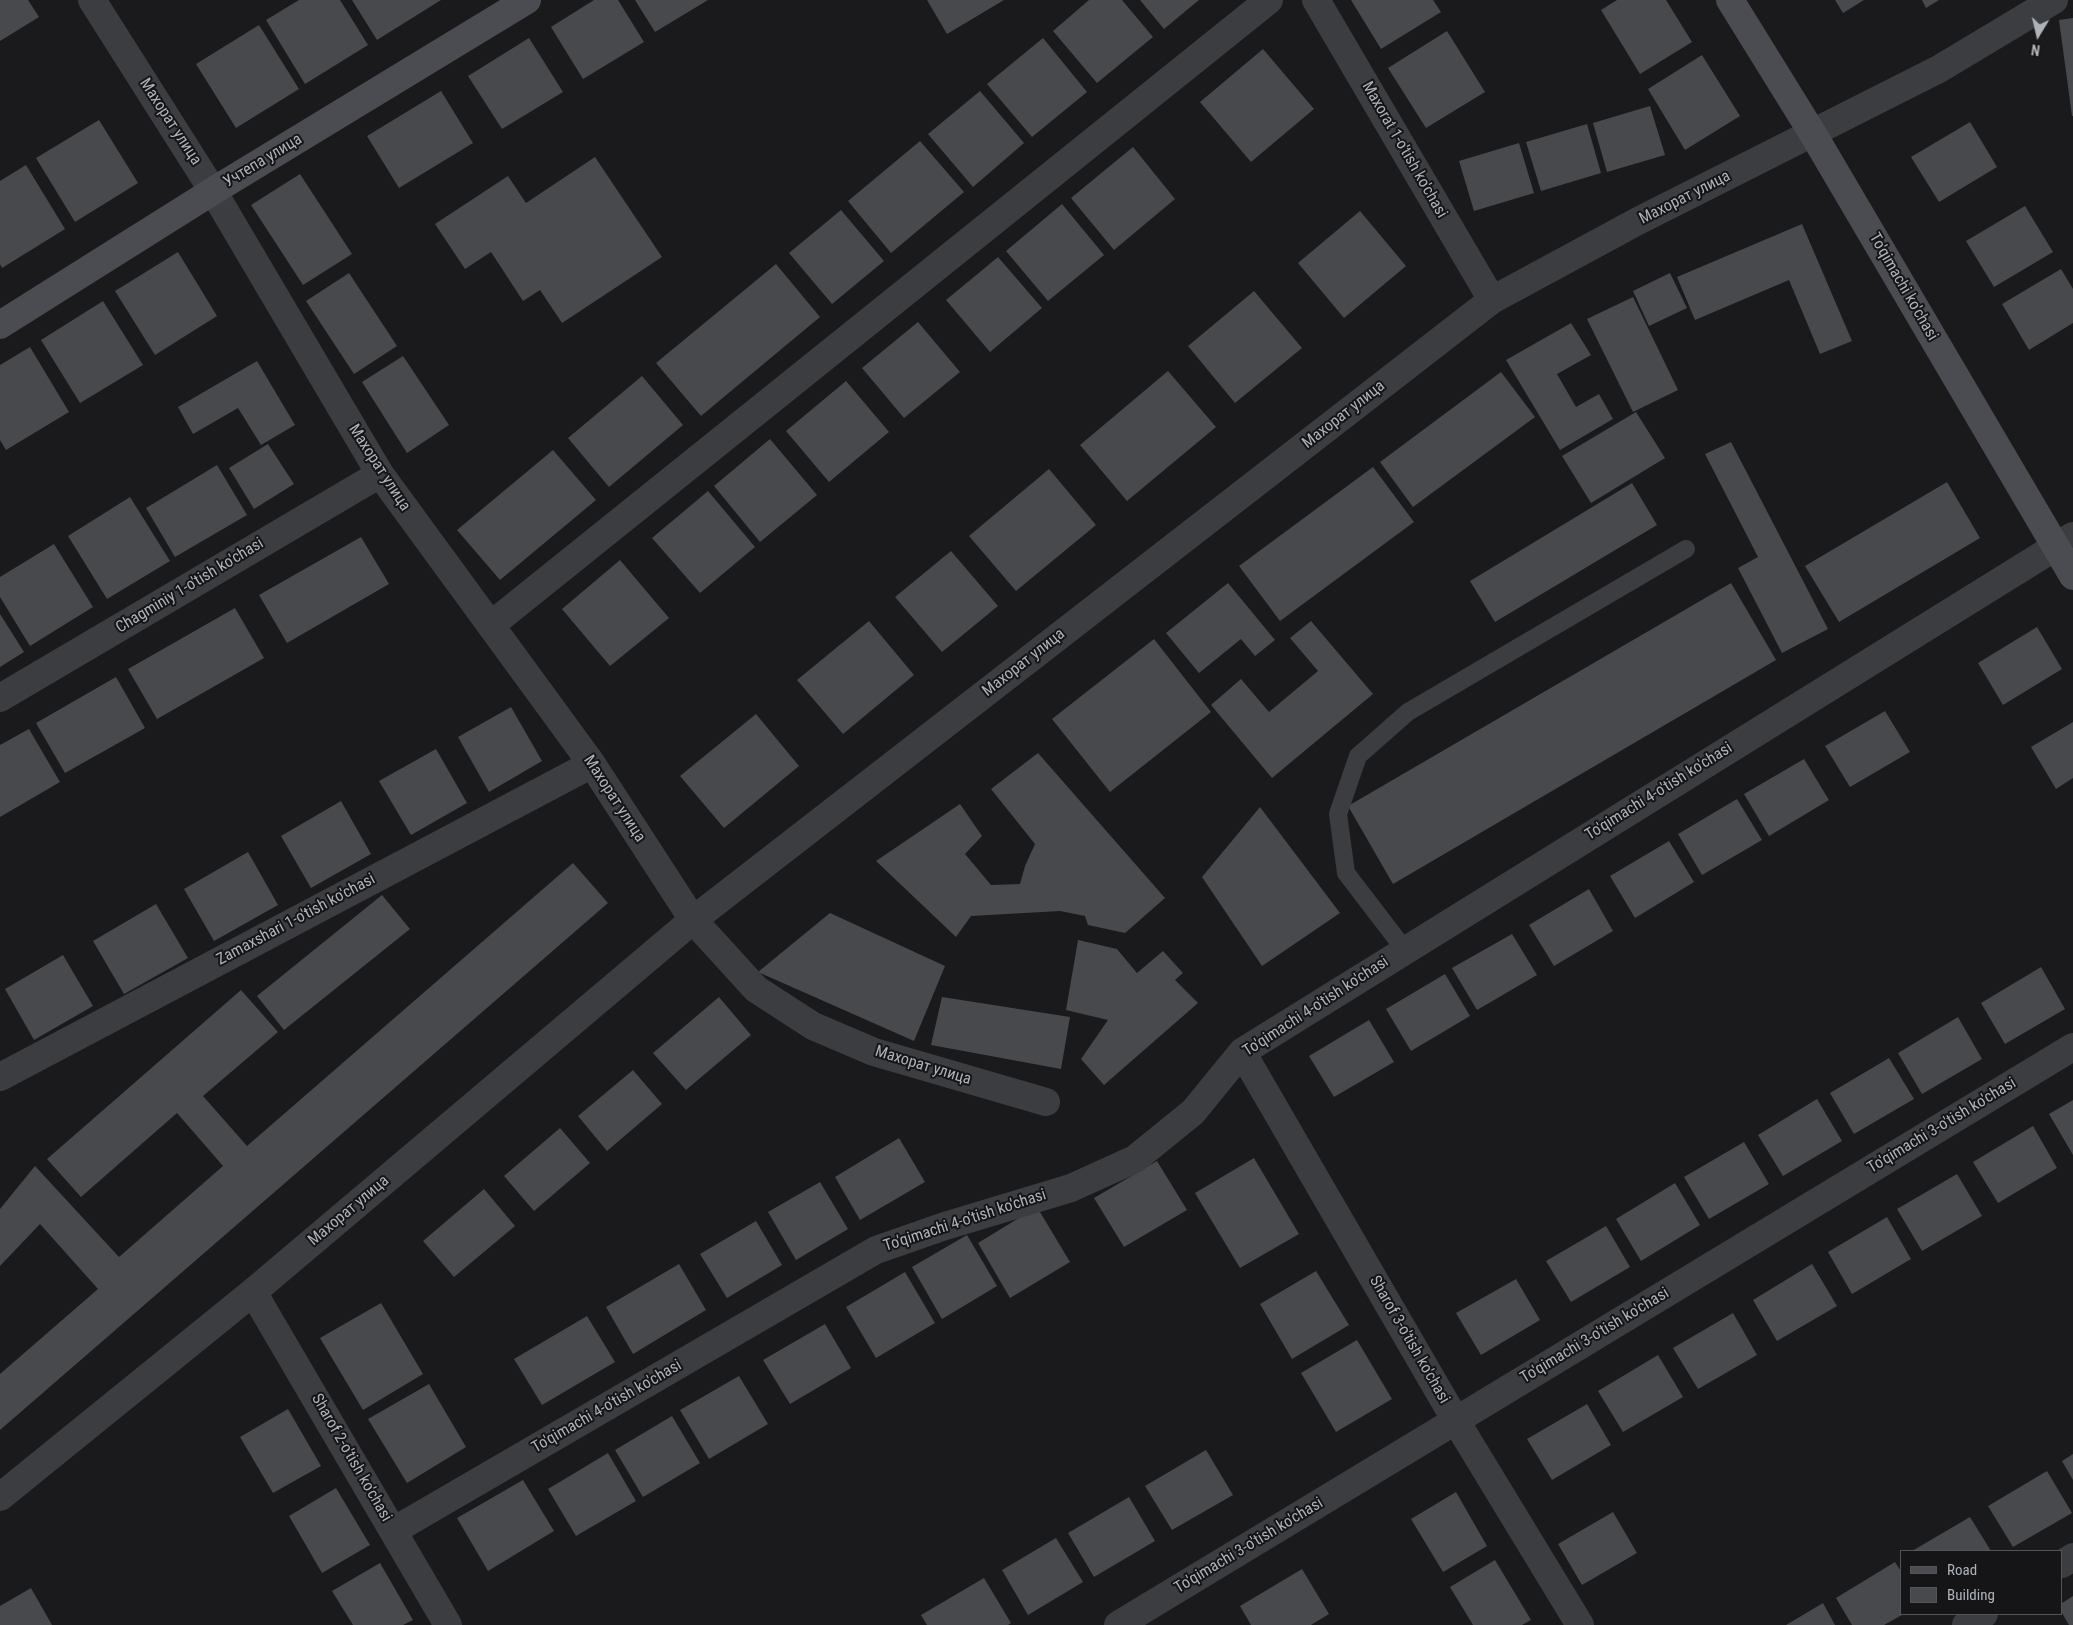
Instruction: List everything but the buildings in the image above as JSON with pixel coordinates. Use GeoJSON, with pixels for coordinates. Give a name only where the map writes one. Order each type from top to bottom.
{"type":"FeatureCollection","features":[{"type":"Feature","properties":{"kind":"main road","name":"Учтепа улица"},"geometry":{"type":"LineString","coordinates":[[0,325],[214,191],[527,0]]}},
{"type":"Feature","properties":{"kind":"main road","name":"To'qimachi ko'chasi"},"geometry":{"type":"LineString","coordinates":[[1730,0],[2064,541],[2073,576]]}},
{"type":"Feature","properties":{"kind":"street","name":"Махорат улица"},"geometry":{"type":"LineString","coordinates":[[92,0],[214,191],[380,474],[592,764],[693,920],[756,989],[813,1026],[874,1052],[1046,1102]]}},
{"type":"Feature","properties":{"kind":"street"},"geometry":{"type":"LineString","coordinates":[[491,625],[1269,0]]}},
{"type":"Feature","properties":{"kind":"street","name":"Maxorat 1-o'tish ko'chasi"},"geometry":{"type":"LineString","coordinates":[[1316,0],[1492,300]]}},
{"type":"Feature","properties":{"kind":"street","name":"Махорат улица"},"geometry":{"type":"LineString","coordinates":[[0,1498],[253,1292],[693,920],[1492,300],[1638,221],[1939,69],[2054,0]]}},
{"type":"Feature","properties":{"kind":"street","name":"Chagminiy 1-o'tish ko'chasi"},"geometry":{"type":"LineString","coordinates":[[0,698],[380,474]]}},
{"type":"Feature","properties":{"kind":"street","name":"To'qimachi 4-o'tish ko'chasi"},"geometry":{"type":"LineString","coordinates":[[393,1531],[876,1250],[944,1226],[1071,1188],[1135,1159],[1193,1112],[1242,1052],[2064,541]]}},
{"type":"Feature","properties":{"kind":"street","name":"Zamaxshari 1-o'tish ko'chasi"},"geometry":{"type":"LineString","coordinates":[[0,1077],[592,764]]}},
{"type":"Feature","properties":{"kind":"street","name":"To'qimachi 3-o'tish ko'chasi"},"geometry":{"type":"LineString","coordinates":[[1118,1625],[2073,1047]]}},
{"type":"Feature","properties":{"kind":"street","name":"Sharof 3-o'tish ko'chasi"},"geometry":{"type":"LineString","coordinates":[[1242,1052],[1456,1421],[1580,1625]]}},
{"type":"Feature","properties":{"kind":"street","name":"Sharof 2-o'tish ko'chasi"},"geometry":{"type":"LineString","coordinates":[[253,1292],[448,1625]]}},
{"type":"Feature","properties":{"kind":"street"},"geometry":{"type":"LineString","coordinates":[[1966,1625],[1982,1615]]}},
{"type":"Feature","properties":{"kind":"lane"},"geometry":{"type":"LineString","coordinates":[[1404,950],[1346,873],[1338,814],[1358,756],[1408,712],[1686,549]]}}]}
